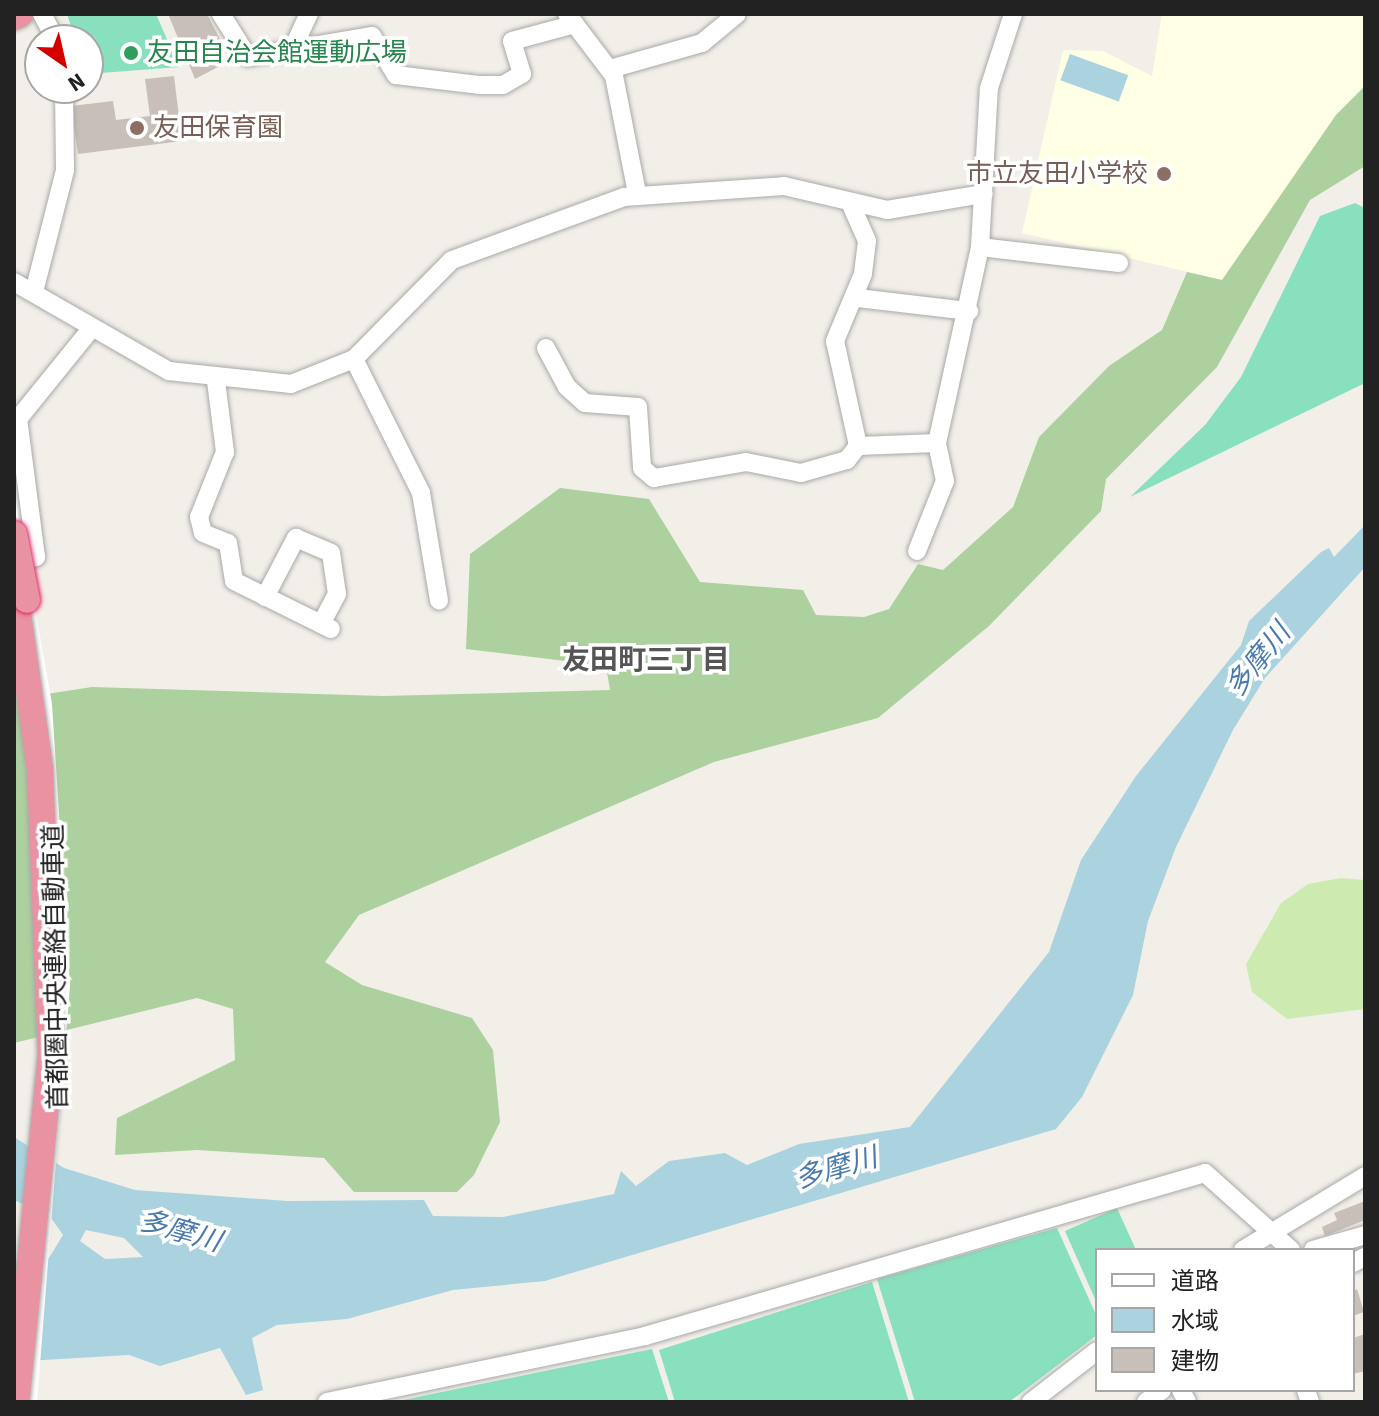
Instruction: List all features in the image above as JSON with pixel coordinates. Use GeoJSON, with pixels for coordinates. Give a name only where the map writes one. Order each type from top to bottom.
{"type":"FeatureCollection","features":[{"type":"Feature","properties":{"kind":"highway"},"geometry":{"type":"LineString","coordinates":[[14,17],[20,14]]}},
{"type":"Feature","properties":{"kind":"highway","name":"首都圏中央連絡自動車道"},"geometry":{"type":"LineString","coordinates":[[14,534],[51,768],[60,966],[54,1178],[26,1402]]}},
{"type":"Feature","properties":{"kind":"highway","name":"首都圏中央連絡自動車道"},"geometry":{"type":"LineString","coordinates":[[14,586],[40,769],[51,1025],[42,1193],[16,1402]]}},
{"type":"Feature","properties":{"kind":"street"},"geometry":{"type":"LineString","coordinates":[[221,14],[248,57],[372,36],[396,75],[503,85],[522,74],[512,41],[571,19],[610,69],[637,193]]}},
{"type":"Feature","properties":{"kind":"street"},"geometry":{"type":"LineString","coordinates":[[292,50],[309,14]]}},
{"type":"Feature","properties":{"kind":"street"},"geometry":{"type":"LineString","coordinates":[[610,69],[702,43],[737,14]]}},
{"type":"Feature","properties":{"kind":"street"},"geometry":{"type":"LineString","coordinates":[[917,551],[945,481],[937,443],[969,311],[980,247],[989,88],[1013,14]]}},
{"type":"Feature","properties":{"kind":"street"},"geometry":{"type":"LineString","coordinates":[[34,292],[65,170],[64,104]]}},
{"type":"Feature","properties":{"kind":"street"},"geometry":{"type":"LineString","coordinates":[[14,282],[91,329],[169,371],[216,381],[291,384],[354,359],[452,260],[637,193],[784,186],[852,207],[903,209],[984,194]]}},
{"type":"Feature","properties":{"kind":"street"},"geometry":{"type":"LineString","coordinates":[[852,207],[867,241],[858,298],[835,341],[858,446]]}},
{"type":"Feature","properties":{"kind":"street"},"geometry":{"type":"LineString","coordinates":[[980,247],[1119,263]]}},
{"type":"Feature","properties":{"kind":"street"},"geometry":{"type":"LineString","coordinates":[[858,298],[969,311]]}},
{"type":"Feature","properties":{"kind":"street"},"geometry":{"type":"LineString","coordinates":[[14,563],[36,557],[18,419],[91,329]]}},
{"type":"Feature","properties":{"kind":"street"},"geometry":{"type":"LineString","coordinates":[[546,348],[567,387],[585,403],[638,407],[642,468],[654,478],[746,462],[801,473],[847,460],[858,446],[937,443]]}},
{"type":"Feature","properties":{"kind":"street"},"geometry":{"type":"LineString","coordinates":[[354,359],[421,493],[439,601]]}},
{"type":"Feature","properties":{"kind":"street"},"geometry":{"type":"LineString","coordinates":[[216,381],[225,452],[199,517],[203,533],[228,543],[234,581],[265,597],[326,627],[337,594],[331,553],[296,538],[265,597]]}},
{"type":"Feature","properties":{"kind":"street"},"geometry":{"type":"LineString","coordinates":[[327,1402],[645,1336],[1205,1173],[1237,1195],[1282,1246],[1365,1176]]}},
{"type":"Feature","properties":{"kind":"street"},"geometry":{"type":"LineString","coordinates":[[1320,1248],[1365,1235]]}},
{"type":"Feature","properties":{"kind":"street"},"geometry":{"type":"LineString","coordinates":[[1031,1402],[1095,1353]]}},
{"type":"Feature","properties":{"kind":"shaded area","name":"市立友田小学校"},"geometry":{"type":"Polygon","coordinates":[[[1162,14],[1365,14],[1365,85],[1336,115],[1222,280],[1022,233],[1063,50],[1103,51],[1152,76],[1162,14]]]}},
{"type":"Feature","properties":{"kind":"green space","name":"友田自治会館運動広場"},"geometry":{"type":"Polygon","coordinates":[[[67,14],[156,14],[179,67],[104,73],[104,24],[70,24],[67,14]]]}},
{"type":"Feature","properties":{"kind":"green space"},"geometry":{"type":"Polygon","coordinates":[[[1365,86],[1365,166],[1310,200],[1217,367],[1106,479],[1101,511],[989,626],[878,718],[714,762],[359,915],[325,962],[362,985],[472,1018],[493,1050],[500,1122],[474,1175],[457,1192],[354,1192],[324,1158],[197,1150],[115,1155],[117,1118],[235,1060],[233,1009],[197,998],[14,1043],[14,699],[92,687],[383,696],[610,690],[606,666],[466,649],[470,554],[560,488],[649,499],[700,582],[803,590],[816,615],[864,617],[889,609],[918,564],[943,570],[1013,507],[1039,437],[1109,366],[1162,330],[1187,272],[1222,280],[1336,115],[1365,86]]]}},
{"type":"Feature","properties":{"kind":"green space"},"geometry":{"type":"Polygon","coordinates":[[[1355,203],[1365,208],[1365,383],[1130,497],[1205,425],[1241,377],[1320,216],[1355,203]]]}},
{"type":"Feature","properties":{"kind":"green space"},"geometry":{"type":"Polygon","coordinates":[[[1341,878],[1365,880],[1365,1009],[1287,1019],[1252,992],[1246,964],[1281,903],[1308,884],[1341,878]]]}},
{"type":"Feature","properties":{"kind":"green space"},"geometry":{"type":"Polygon","coordinates":[[[1117,1208],[1135,1248],[1095,1248],[1095,1299],[1065,1231],[1117,1208]]]}},
{"type":"Feature","properties":{"kind":"green space"},"geometry":{"type":"Polygon","coordinates":[[[1057,1228],[1095,1313],[1095,1337],[1009,1402],[915,1402],[877,1279],[1057,1228]]]}},
{"type":"Feature","properties":{"kind":"green space"},"geometry":{"type":"Polygon","coordinates":[[[872,1282],[909,1402],[675,1402],[659,1350],[872,1282]]]}},
{"type":"Feature","properties":{"kind":"green space"},"geometry":{"type":"Polygon","coordinates":[[[652,1349],[669,1402],[393,1402],[652,1349]]]}},
{"type":"Feature","properties":{"kind":"water"},"geometry":{"type":"Polygon","coordinates":[[[1070,54],[1128,75],[1119,102],[1060,80],[1070,54]]]}},
{"type":"Feature","properties":{"kind":"water","name":"多摩川"},"geometry":{"type":"Polygon","coordinates":[[[1365,525],[1365,567],[1265,678],[1233,730],[1176,847],[1148,921],[1133,995],[1082,1097],[1056,1129],[545,1281],[453,1290],[347,1319],[277,1325],[252,1338],[263,1390],[246,1395],[220,1348],[160,1366],[129,1355],[26,1361],[28,1281],[14,1280],[14,1262],[49,1258],[63,1235],[51,1218],[14,1200],[14,1137],[64,1168],[135,1190],[287,1201],[424,1200],[433,1216],[503,1217],[614,1194],[621,1171],[636,1186],[669,1161],[725,1153],[747,1165],[799,1144],[910,1127],[1049,952],[1081,860],[1136,776],[1241,645],[1249,621],[1321,552],[1329,548],[1334,557],[1365,525]],[[86,1230],[80,1241],[105,1259],[143,1257],[124,1238],[86,1230]]]}},
{"type":"Feature","properties":{"kind":"pier"},"geometry":{"type":"Polygon","coordinates":[[[14,489],[52,704],[70,986],[37,1402],[14,1402],[41,1049],[35,812],[14,635],[14,489]]]}},
{"type":"Feature","properties":{"kind":"building"},"geometry":{"type":"Polygon","coordinates":[[[168,14],[207,14],[224,47],[211,54],[218,67],[195,79],[168,14]]]}},
{"type":"Feature","properties":{"kind":"building"},"geometry":{"type":"Polygon","coordinates":[[[174,76],[182,141],[78,154],[71,106],[113,101],[116,120],[150,116],[145,79],[174,76]]]}},
{"type":"Feature","properties":{"kind":"building"},"geometry":{"type":"Polygon","coordinates":[[[1365,1201],[1365,1220],[1325,1236],[1322,1227],[1337,1220],[1334,1213],[1365,1201]]]}},
{"type":"Feature","properties":{"kind":"building"},"geometry":{"type":"Polygon","coordinates":[[[1355,1290],[1364,1312],[1355,1315],[1355,1290]]]}},
{"type":"Feature","properties":{"kind":"building"},"geometry":{"type":"Polygon","coordinates":[[[1365,1334],[1365,1371],[1355,1374],[1355,1337],[1365,1334]]]}},
{"type":"Feature","properties":{"kind":"place","name":"友田自治会館運動広場"},"geometry":{"type":"Point","coordinates":[131,53]}},
{"type":"Feature","properties":{"kind":"place","name":"友田保育園"},"geometry":{"type":"Point","coordinates":[137,128]}},
{"type":"Feature","properties":{"kind":"place","name":"市立友田小学校"},"geometry":{"type":"Point","coordinates":[1164,174]}},
{"type":"Feature","properties":{"kind":"district","name":"友田町三丁目"},"geometry":{"type":"Point","coordinates":[646,660]}}]}
